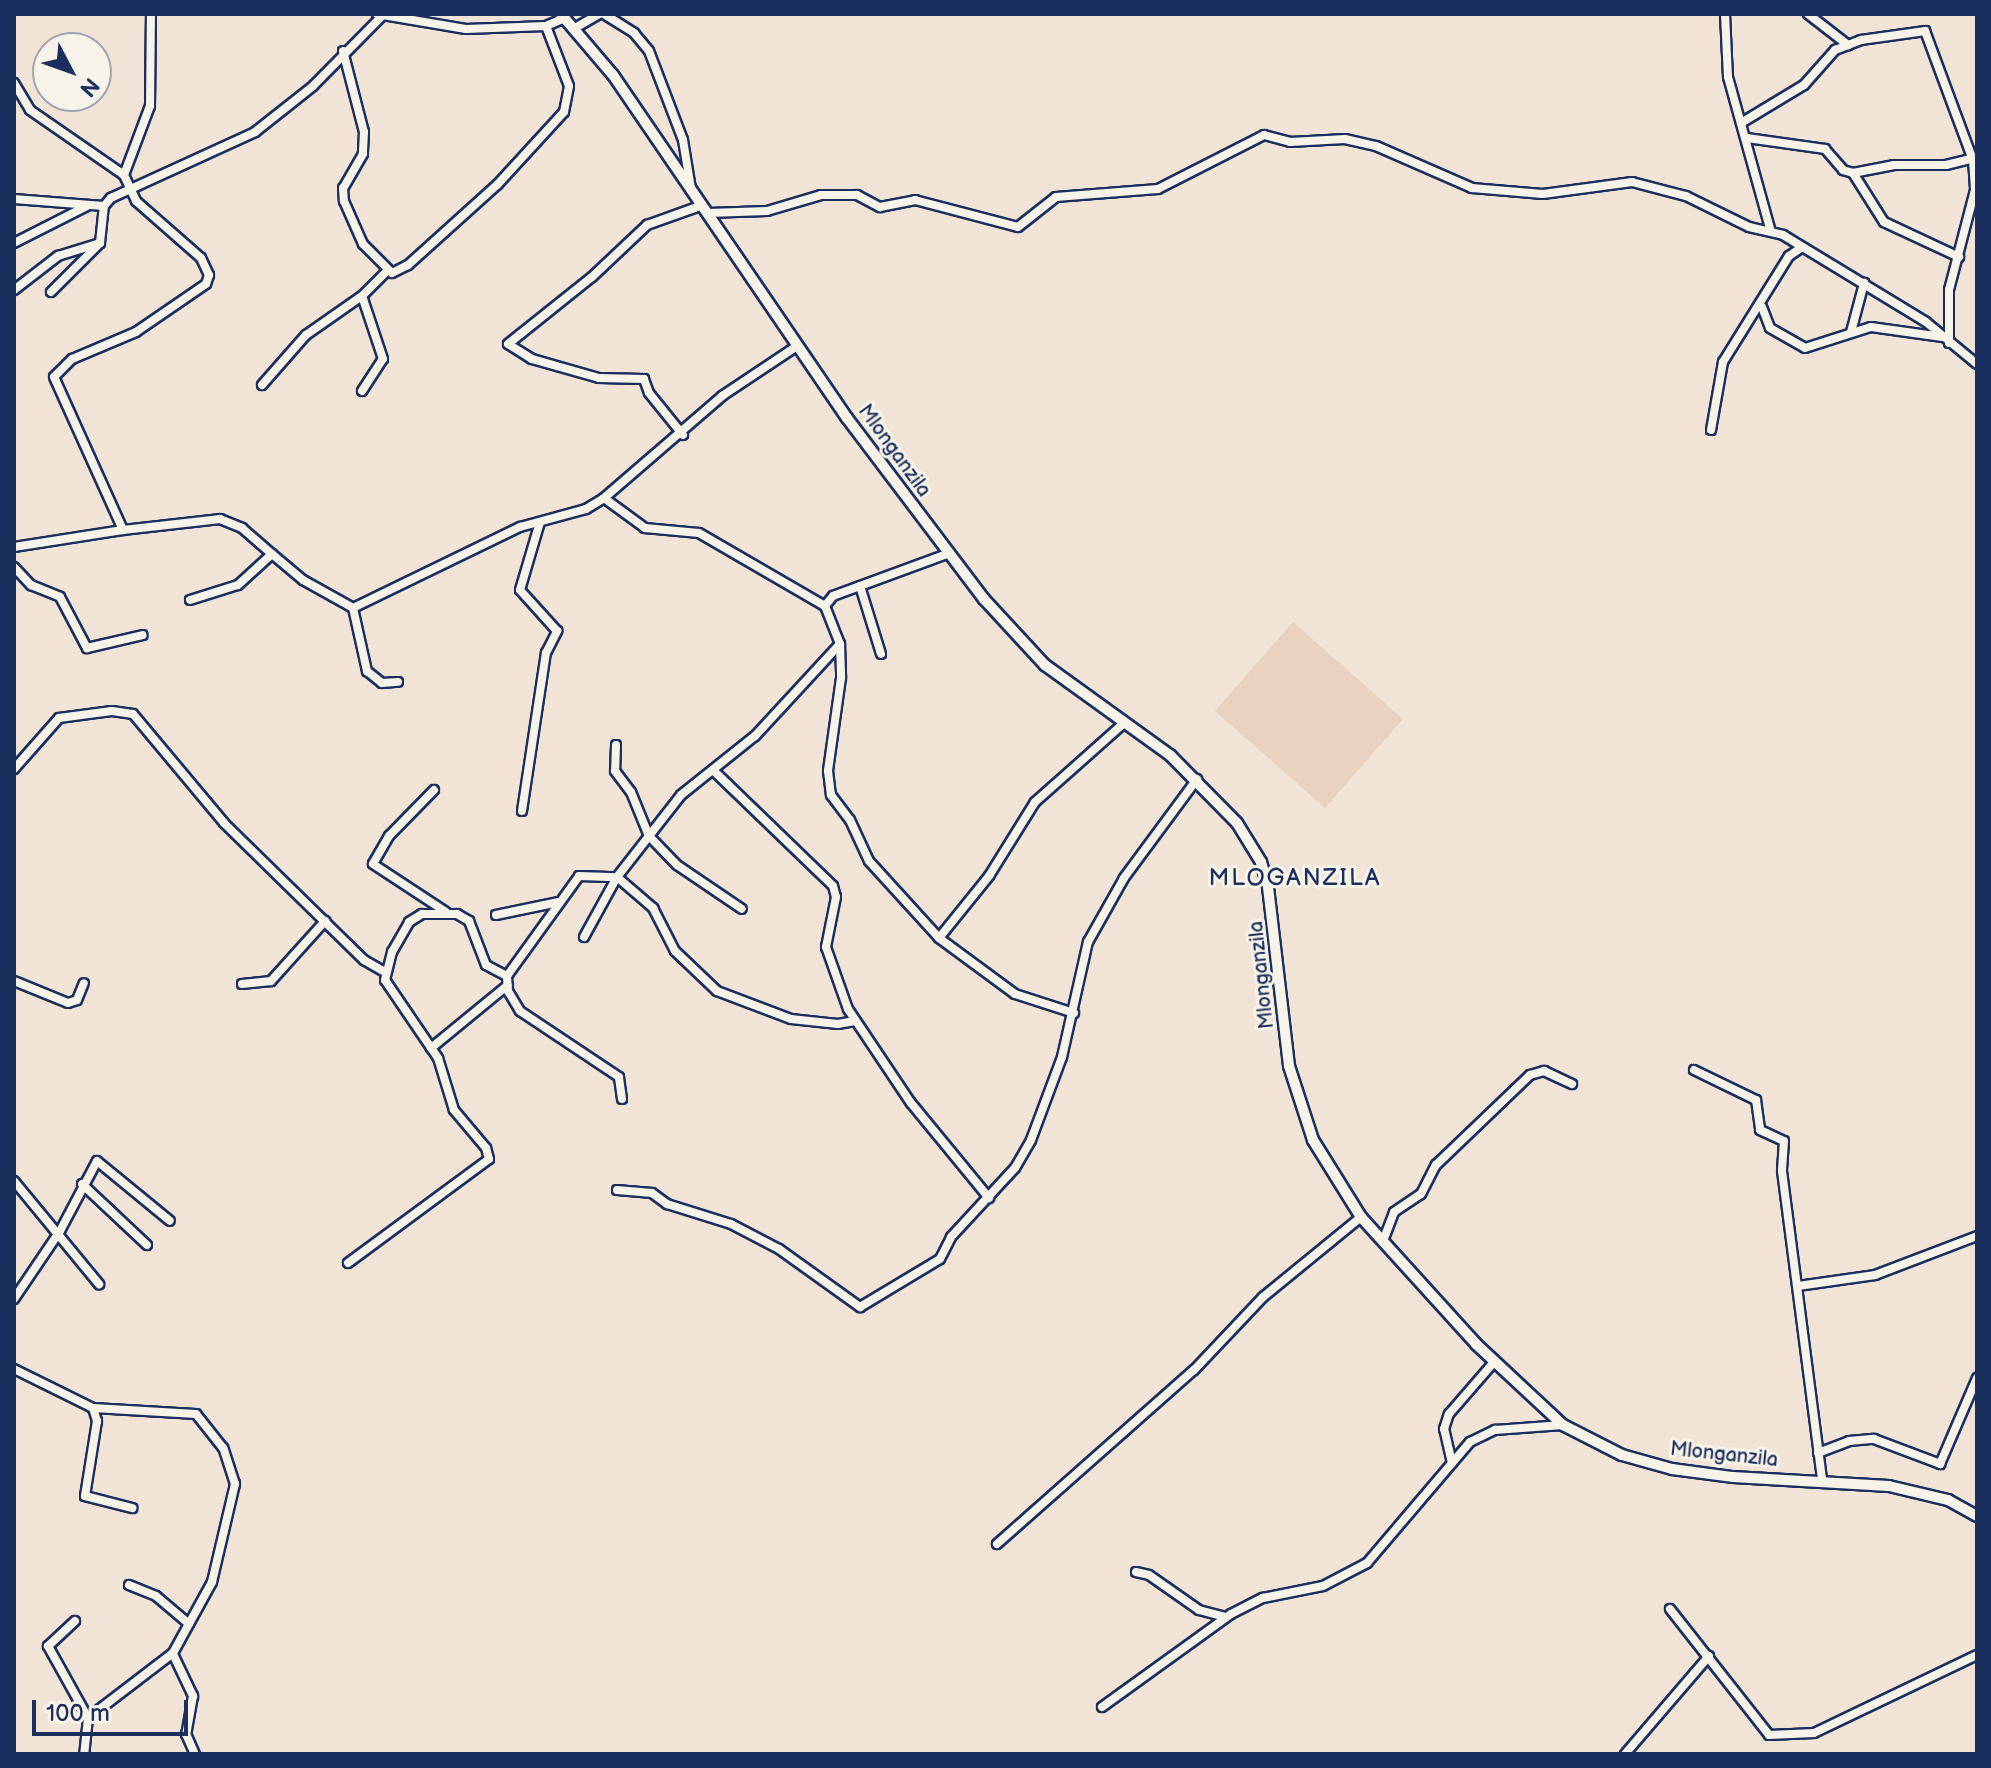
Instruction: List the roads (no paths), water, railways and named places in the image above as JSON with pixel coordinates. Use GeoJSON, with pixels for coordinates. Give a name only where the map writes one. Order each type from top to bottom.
{"type":"FeatureCollection","features":[{"type":"Feature","properties":{"kind":"street"},"geometry":{"type":"LineString","coordinates":[[124,175],[150,106],[151,14]]}},
{"type":"Feature","properties":{"kind":"street"},"geometry":{"type":"LineString","coordinates":[[575,28],[602,14],[634,33],[649,51],[683,140],[691,189]]}},
{"type":"Feature","properties":{"kind":"street"},"geometry":{"type":"LineString","coordinates":[[1725,14],[1728,77],[1770,228]]}},
{"type":"Feature","properties":{"kind":"street"},"geometry":{"type":"LineString","coordinates":[[1808,14],[1848,45]]}},
{"type":"Feature","properties":{"kind":"street"},"geometry":{"type":"LineString","coordinates":[[14,199],[104,206],[133,189],[255,132],[313,86],[380,15],[466,29],[546,26],[563,16]]}},
{"type":"Feature","properties":{"kind":"street","name":"Mlonganzila"},"geometry":{"type":"LineString","coordinates":[[563,16],[575,28],[706,209],[797,346],[947,554],[1045,665],[1197,779],[1237,823],[1261,862],[1276,928],[1289,1066],[1313,1140],[1361,1217],[1494,1362],[1563,1425],[1622,1455],[1672,1469],[1889,1486],[1948,1500],[1977,1516]]}},
{"type":"Feature","properties":{"kind":"street"},"geometry":{"type":"LineString","coordinates":[[262,385],[306,335],[362,296],[386,272],[408,265],[497,185],[564,112],[569,86],[546,26]]}},
{"type":"Feature","properties":{"kind":"street"},"geometry":{"type":"LineString","coordinates":[[1741,123],[1804,85],[1826,59],[1848,45],[1925,31],[1975,158],[1973,215],[1949,290],[1946,340]]}},
{"type":"Feature","properties":{"kind":"street"},"geometry":{"type":"LineString","coordinates":[[343,51],[364,132],[363,154],[343,188],[344,201],[363,244],[386,272]]}},
{"type":"Feature","properties":{"kind":"street"},"geometry":{"type":"LineString","coordinates":[[14,83],[30,110],[124,175],[136,201],[201,258],[209,275],[206,284],[136,332],[72,359],[54,377],[123,530]]}},
{"type":"Feature","properties":{"kind":"street"},"geometry":{"type":"LineString","coordinates":[[683,435],[649,393],[644,379],[599,378],[525,357],[508,344],[592,277],[647,225],[706,209],[767,211],[821,195],[857,195],[880,207],[915,200],[1018,227],[1056,197],[1158,189],[1270,135],[1290,142],[1369,143],[1486,190],[1543,194],[1640,183],[1697,200],[1749,227],[1770,228],[1864,283],[1977,364]]}},
{"type":"Feature","properties":{"kind":"street"},"geometry":{"type":"LineString","coordinates":[[1747,138],[1825,149],[1843,170],[1853,173],[1975,158]]}},
{"type":"Feature","properties":{"kind":"street"},"geometry":{"type":"LineString","coordinates":[[1853,173],[1884,222],[1959,257]]}},
{"type":"Feature","properties":{"kind":"street"},"geometry":{"type":"LineString","coordinates":[[14,243],[88,206]]}},
{"type":"Feature","properties":{"kind":"street"},"geometry":{"type":"LineString","coordinates":[[51,292],[100,243],[104,206]]}},
{"type":"Feature","properties":{"kind":"street"},"geometry":{"type":"LineString","coordinates":[[14,290],[58,256],[100,243]]}},
{"type":"Feature","properties":{"kind":"street"},"geometry":{"type":"LineString","coordinates":[[1711,430],[1723,362],[1762,307],[1789,256],[1801,248]]}},
{"type":"Feature","properties":{"kind":"street"},"geometry":{"type":"LineString","coordinates":[[1851,332],[1864,283]]}},
{"type":"Feature","properties":{"kind":"street"},"geometry":{"type":"LineString","coordinates":[[362,296],[383,359],[362,391]]}},
{"type":"Feature","properties":{"kind":"street"},"geometry":{"type":"LineString","coordinates":[[1762,307],[1770,328],[1793,345],[1805,348],[1851,332],[1880,327],[1946,340]]}},
{"type":"Feature","properties":{"kind":"street"},"geometry":{"type":"LineString","coordinates":[[353,608],[520,527],[604,498],[683,435],[722,396],[797,346]]}},
{"type":"Feature","properties":{"kind":"street"},"geometry":{"type":"LineString","coordinates":[[604,498],[645,528],[699,533],[825,606],[840,644],[831,795],[850,820],[869,861],[939,938],[1015,994],[1074,1013]]}},
{"type":"Feature","properties":{"kind":"street"},"geometry":{"type":"LineString","coordinates":[[14,547],[220,519],[242,528],[303,580],[353,608],[367,671],[382,683],[398,682]]}},
{"type":"Feature","properties":{"kind":"street"},"geometry":{"type":"LineString","coordinates":[[522,811],[546,678],[546,653],[557,631],[520,590],[540,522]]}},
{"type":"Feature","properties":{"kind":"street"},"geometry":{"type":"LineString","coordinates":[[190,600],[238,585],[272,554]]}},
{"type":"Feature","properties":{"kind":"street"},"geometry":{"type":"LineString","coordinates":[[825,606],[833,596],[947,554]]}},
{"type":"Feature","properties":{"kind":"street"},"geometry":{"type":"LineString","coordinates":[[14,567],[31,585],[60,597],[87,648],[143,635]]}},
{"type":"Feature","properties":{"kind":"street"},"geometry":{"type":"LineString","coordinates":[[860,586],[881,654]]}},
{"type":"Feature","properties":{"kind":"street"},"geometry":{"type":"LineString","coordinates":[[584,937],[617,877],[681,795],[715,772],[792,699],[840,644]]}},
{"type":"Feature","properties":{"kind":"street"},"geometry":{"type":"LineString","coordinates":[[14,769],[56,719],[128,712],[156,735],[216,814],[325,921],[383,971],[431,1048],[454,1110],[486,1148],[489,1159],[348,1263]]}},
{"type":"Feature","properties":{"kind":"street"},"geometry":{"type":"LineString","coordinates":[[939,938],[989,876],[1035,802],[1125,722]]}},
{"type":"Feature","properties":{"kind":"street"},"geometry":{"type":"LineString","coordinates":[[616,745],[615,771],[631,792],[649,836],[677,865],[742,909]]}},
{"type":"Feature","properties":{"kind":"street"},"geometry":{"type":"LineString","coordinates":[[715,772],[833,886],[836,897],[826,947],[855,1021],[911,1103],[989,1198]]}},
{"type":"Feature","properties":{"kind":"street"},"geometry":{"type":"LineString","coordinates":[[617,1190],[652,1193],[667,1204],[731,1224],[779,1249],[860,1307],[940,1259],[951,1237],[989,1198],[1031,1140],[1074,1013],[1088,942],[1101,918],[1197,779]]}},
{"type":"Feature","properties":{"kind":"street"},"geometry":{"type":"LineString","coordinates":[[434,790],[389,836],[373,864],[447,912]]}},
{"type":"Feature","properties":{"kind":"street"},"geometry":{"type":"LineString","coordinates":[[431,1048],[507,980],[582,873],[617,877],[653,908],[675,951],[717,991],[791,1019],[838,1024],[855,1021]]}},
{"type":"Feature","properties":{"kind":"street"},"geometry":{"type":"LineString","coordinates":[[496,915],[559,902]]}},
{"type":"Feature","properties":{"kind":"street"},"geometry":{"type":"LineString","coordinates":[[383,971],[409,922],[433,911],[466,918],[486,965],[507,980],[529,1020],[619,1077],[622,1099]]}},
{"type":"Feature","properties":{"kind":"street"},"geometry":{"type":"LineString","coordinates":[[242,984],[271,981],[325,921]]}},
{"type":"Feature","properties":{"kind":"street"},"geometry":{"type":"LineString","coordinates":[[14,981],[68,1003],[77,1000],[84,983]]}},
{"type":"Feature","properties":{"kind":"street"},"geometry":{"type":"LineString","coordinates":[[1694,1070],[1756,1100],[1760,1130],[1784,1141],[1782,1171],[1822,1481]]}},
{"type":"Feature","properties":{"kind":"street"},"geometry":{"type":"LineString","coordinates":[[1383,1241],[1394,1212],[1421,1194],[1436,1165],[1530,1075],[1544,1071],[1572,1084]]}},
{"type":"Feature","properties":{"kind":"street"},"geometry":{"type":"LineString","coordinates":[[14,1299],[60,1231],[82,1184],[100,1160],[170,1221]]}},
{"type":"Feature","properties":{"kind":"street"},"geometry":{"type":"LineString","coordinates":[[14,1181],[60,1231],[99,1284]]}},
{"type":"Feature","properties":{"kind":"street"},"geometry":{"type":"LineString","coordinates":[[82,1184],[147,1245]]}},
{"type":"Feature","properties":{"kind":"street"},"geometry":{"type":"LineString","coordinates":[[997,1544],[1194,1370],[1263,1297],[1361,1217]]}},
{"type":"Feature","properties":{"kind":"street"},"geometry":{"type":"LineString","coordinates":[[1798,1286],[1875,1275],[1977,1236]]}},
{"type":"Feature","properties":{"kind":"street"},"geometry":{"type":"LineString","coordinates":[[1452,1463],[1444,1429],[1449,1414],[1494,1362]]}},
{"type":"Feature","properties":{"kind":"street"},"geometry":{"type":"LineString","coordinates":[[14,1369],[93,1408],[196,1414],[223,1448],[234,1491],[212,1582],[173,1653],[88,1718]]}},
{"type":"Feature","properties":{"kind":"street"},"geometry":{"type":"LineString","coordinates":[[1818,1453],[1849,1441],[1874,1439],[1932,1462],[1945,1462],[1977,1378]]}},
{"type":"Feature","properties":{"kind":"street"},"geometry":{"type":"LineString","coordinates":[[93,1408],[97,1421],[85,1496],[132,1508]]}},
{"type":"Feature","properties":{"kind":"street"},"geometry":{"type":"LineString","coordinates":[[1102,1707],[1225,1617],[1263,1598],[1323,1586],[1360,1568],[1470,1442],[1495,1430],[1563,1425]]}},
{"type":"Feature","properties":{"kind":"street"},"geometry":{"type":"LineString","coordinates":[[1136,1572],[1149,1575],[1192,1606],[1225,1617]]}},
{"type":"Feature","properties":{"kind":"street"},"geometry":{"type":"LineString","coordinates":[[129,1585],[156,1596],[189,1624]]}},
{"type":"Feature","properties":{"kind":"street"},"geometry":{"type":"LineString","coordinates":[[1670,1609],[1709,1656],[1757,1725],[1769,1735],[1798,1736],[1977,1655]]}},
{"type":"Feature","properties":{"kind":"street"},"geometry":{"type":"LineString","coordinates":[[75,1621],[48,1646],[88,1718],[84,1754]]}},
{"type":"Feature","properties":{"kind":"street"},"geometry":{"type":"LineString","coordinates":[[173,1653],[193,1696],[186,1734],[195,1754]]}},
{"type":"Feature","properties":{"kind":"street"},"geometry":{"type":"LineString","coordinates":[[1625,1754],[1709,1656]]}},
{"type":"Feature","properties":{"kind":"district","name":"MLOGANZILA"},"geometry":{"type":"Point","coordinates":[1295,878]}}]}
